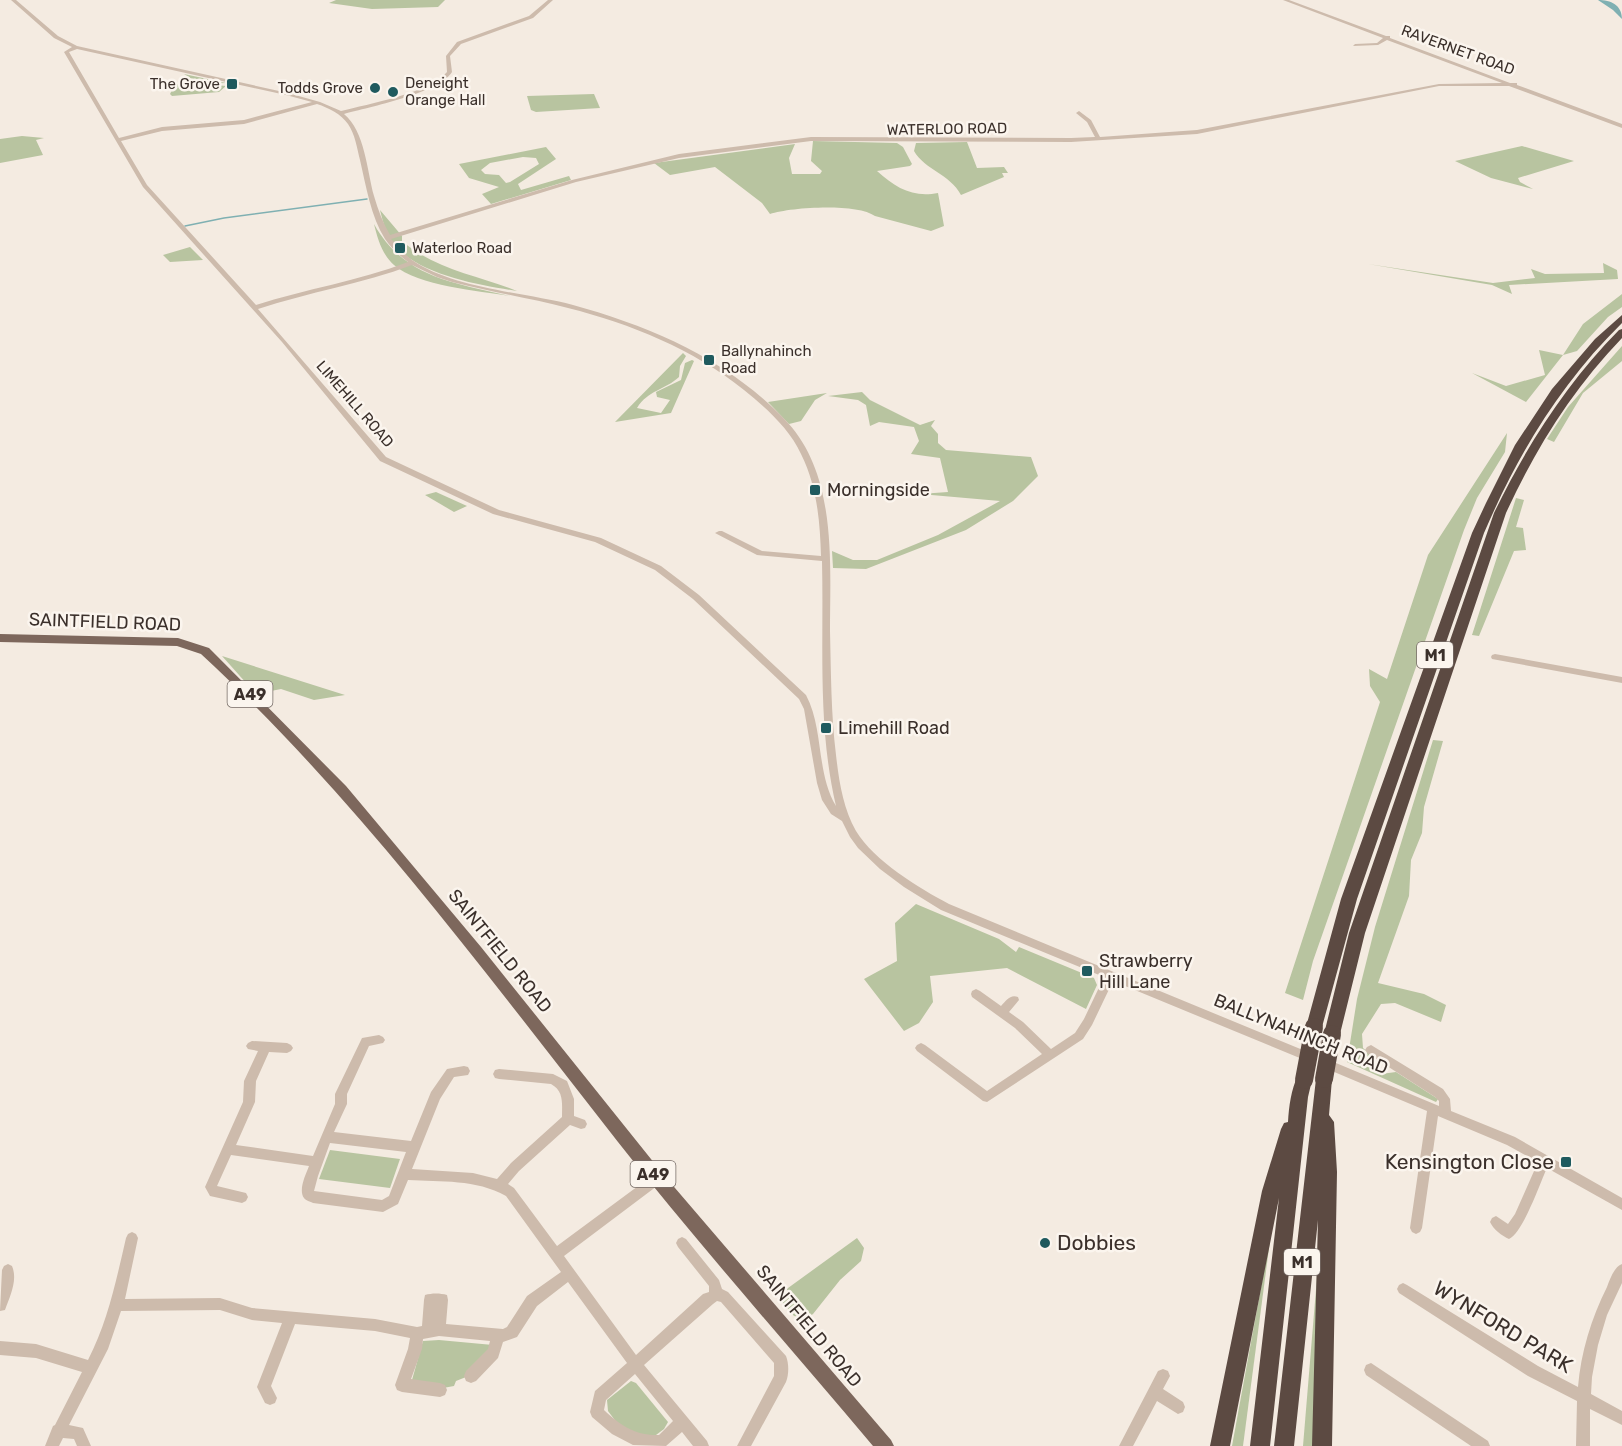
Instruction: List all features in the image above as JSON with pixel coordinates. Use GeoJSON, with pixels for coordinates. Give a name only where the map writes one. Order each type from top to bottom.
{"type":"FeatureCollection","features":[{"type":"Feature","properties":{"kind":"highway","name":"M1"},"geometry":{"type":"LineString","coordinates":[[1260,1446],[1302,1089],[1314,1027],[1349,899],[1478,533],[1495,492],[1535,418],[1556,388],[1603,335],[1622,318]]}},
{"type":"Feature","properties":{"kind":"highway","name":"M1"},"geometry":{"type":"LineString","coordinates":[[1284,1446],[1324,1085],[1332,1035],[1356,933],[1500,513],[1528,456],[1560,402],[1599,354],[1622,332]]}},
{"type":"Feature","properties":{"kind":"highway"},"geometry":{"type":"LineString","coordinates":[[1322,1446],[1328,1172],[1324,1085]]}},
{"type":"Feature","properties":{"kind":"highway"},"geometry":{"type":"LineString","coordinates":[[1220,1446],[1271,1191],[1302,1089]]}},
{"type":"Feature","properties":{"kind":"main road","name":"SAINTFIELD ROAD"},"geometry":{"type":"LineString","coordinates":[[0,638],[156,640],[190,645],[205,651],[342,789],[476,951],[657,1179],[885,1446]]}},
{"type":"Feature","properties":{"kind":"street"},"geometry":{"type":"LineString","coordinates":[[13,0],[56,37],[76,47],[316,103],[341,114],[434,86],[449,75],[451,71],[448,56],[459,43],[531,17],[551,0]]}},
{"type":"Feature","properties":{"kind":"street","name":"RAVERNET ROAD"},"geometry":{"type":"LineString","coordinates":[[1285,0],[1515,84],[1622,126]]}},
{"type":"Feature","properties":{"kind":"street"},"geometry":{"type":"LineString","coordinates":[[1355,45],[1378,44],[1388,38]]}},
{"type":"Feature","properties":{"kind":"street","name":"LIMEHILL ROAD"},"geometry":{"type":"LineString","coordinates":[[76,47],[66,52],[145,186],[254,308],[382,459],[496,512],[598,540],[658,568],[696,597],[803,697],[812,716],[824,793],[836,814],[844,818]]}},
{"type":"Feature","properties":{"kind":"street","name":"WATERLOO ROAD"},"geometry":{"type":"LineString","coordinates":[[387,238],[574,181],[679,156],[810,139],[905,141],[1099,139],[1218,129],[1448,84],[1515,84]]}},
{"type":"Feature","properties":{"kind":"street"},"geometry":{"type":"LineString","coordinates":[[119,140],[161,130],[244,122],[316,103]]}},
{"type":"Feature","properties":{"kind":"street"},"geometry":{"type":"LineString","coordinates":[[1079,113],[1089,121],[1099,139]]}},
{"type":"Feature","properties":{"kind":"street","name":"BALLYNAHINCH ROAD"},"geometry":{"type":"LineString","coordinates":[[341,114],[355,131],[387,238],[412,263],[456,281],[574,306],[633,325],[699,357],[744,386],[786,425],[810,463],[823,513],[830,745],[834,788],[844,818],[866,849],[931,900],[1446,1113],[1545,1159],[1622,1204]]}},
{"type":"Feature","properties":{"kind":"street"},"geometry":{"type":"LineString","coordinates":[[254,308],[282,298],[353,283],[412,263]]}},
{"type":"Feature","properties":{"kind":"street"},"geometry":{"type":"LineString","coordinates":[[718,533],[760,553],[826,559]]}},
{"type":"Feature","properties":{"kind":"street"},"geometry":{"type":"LineString","coordinates":[[1495,657],[1622,680]]}},
{"type":"Feature","properties":{"kind":"street"},"geometry":{"type":"LineString","coordinates":[[921,1048],[987,1096],[1079,1036],[1110,975]]}},
{"type":"Feature","properties":{"kind":"street"},"geometry":{"type":"LineString","coordinates":[[976,994],[1019,1025],[1049,1054]]}},
{"type":"Feature","properties":{"kind":"street"},"geometry":{"type":"LineString","coordinates":[[1001,1012],[1014,1000]]}},
{"type":"Feature","properties":{"kind":"street"},"geometry":{"type":"LineString","coordinates":[[379,1040],[363,1038],[340,1094],[341,1104],[308,1188],[308,1194],[313,1197],[389,1205],[394,1200],[448,1069],[464,1071]]}},
{"type":"Feature","properties":{"kind":"street"},"geometry":{"type":"LineString","coordinates":[[252,1046],[288,1048]]}},
{"type":"Feature","properties":{"kind":"street"},"geometry":{"type":"LineString","coordinates":[[242,1197],[214,1192],[211,1187],[249,1102],[250,1081],[266,1047]]}},
{"type":"Feature","properties":{"kind":"street","name":"BALLYNAHINCH ROAD"},"geometry":{"type":"LineString","coordinates":[[1371,1050],[1439,1093],[1444,1100],[1446,1113]]}},
{"type":"Feature","properties":{"kind":"street"},"geometry":{"type":"LineString","coordinates":[[499,1074],[554,1079],[563,1085],[568,1099],[568,1119],[553,1137],[512,1171],[500,1185]]}},
{"type":"Feature","properties":{"kind":"street"},"geometry":{"type":"LineString","coordinates":[[1416,1228],[1433,1108]]}},
{"type":"Feature","properties":{"kind":"street"},"geometry":{"type":"LineString","coordinates":[[568,1119],[581,1124]]}},
{"type":"Feature","properties":{"kind":"street"},"geometry":{"type":"LineString","coordinates":[[328,1137],[414,1147]]}},
{"type":"Feature","properties":{"kind":"street"},"geometry":{"type":"LineString","coordinates":[[228,1149],[318,1162]]}},
{"type":"Feature","properties":{"kind":"street"},"geometry":{"type":"LineString","coordinates":[[1496,1222],[1509,1233],[1519,1218],[1545,1159]]}},
{"type":"Feature","properties":{"kind":"street"},"geometry":{"type":"LineString","coordinates":[[405,1174],[485,1180],[500,1185],[510,1192],[636,1365],[702,1446]]}},
{"type":"Feature","properties":{"kind":"street"},"geometry":{"type":"LineString","coordinates":[[556,1254],[657,1179]]}},
{"type":"Feature","properties":{"kind":"street"},"geometry":{"type":"LineString","coordinates":[[52,1446],[104,1344],[134,1255],[132,1238]]}},
{"type":"Feature","properties":{"kind":"street"},"geometry":{"type":"LineString","coordinates":[[682,1243],[715,1284],[716,1295]]}},
{"type":"Feature","properties":{"kind":"street"},"geometry":{"type":"LineString","coordinates":[[1583,1446],[1583,1396],[1592,1337],[1606,1299],[1622,1269]]}},
{"type":"Feature","properties":{"kind":"street"},"geometry":{"type":"LineString","coordinates":[[0,1305],[7,1288],[8,1270]]}},
{"type":"Feature","properties":{"kind":"street"},"geometry":{"type":"LineString","coordinates":[[117,1305],[219,1304],[252,1314],[498,1336],[512,1332],[532,1301],[570,1273]]}},
{"type":"Feature","properties":{"kind":"street","name":"WYNFORD PARK"},"geometry":{"type":"LineString","coordinates":[[1403,1289],[1533,1371],[1622,1418]]}},
{"type":"Feature","properties":{"kind":"street"},"geometry":{"type":"LineString","coordinates":[[681,1423],[662,1442],[647,1444],[621,1436],[597,1412],[600,1396],[708,1299],[716,1295],[724,1296],[781,1361],[781,1377],[744,1446]]}},
{"type":"Feature","properties":{"kind":"street"},"geometry":{"type":"LineString","coordinates":[[262,1391],[291,1317]]}},
{"type":"Feature","properties":{"kind":"street"},"geometry":{"type":"LineString","coordinates":[[428,1331],[415,1349],[402,1385],[440,1390]]}},
{"type":"Feature","properties":{"kind":"street"},"geometry":{"type":"LineString","coordinates":[[471,1376],[493,1353],[498,1336]]}},
{"type":"Feature","properties":{"kind":"street"},"geometry":{"type":"LineString","coordinates":[[0,1348],[36,1351],[92,1368]]}},
{"type":"Feature","properties":{"kind":"street"},"geometry":{"type":"LineString","coordinates":[[1371,1370],[1483,1446]]}},
{"type":"Feature","properties":{"kind":"street"},"geometry":{"type":"LineString","coordinates":[[1126,1446],[1163,1376]]}},
{"type":"Feature","properties":{"kind":"street"},"geometry":{"type":"LineString","coordinates":[[1155,1392],[1178,1407]]}},
{"type":"Feature","properties":{"kind":"street"},"geometry":{"type":"LineString","coordinates":[[58,1431],[78,1433],[84,1446]]}},
{"type":"Feature","properties":{"kind":"green space"},"geometry":{"type":"Polygon","coordinates":[[[336,0],[445,0],[438,7],[372,9],[329,3],[336,0]]]}},
{"type":"Feature","properties":{"kind":"green space"},"geometry":{"type":"Polygon","coordinates":[[[184,74],[226,83],[190,84],[185,91],[198,90],[206,84],[226,86],[219,92],[172,96],[170,94],[175,84],[189,84],[192,79],[184,74]]]}},
{"type":"Feature","properties":{"kind":"green space"},"geometry":{"type":"Polygon","coordinates":[[[594,94],[600,108],[536,112],[531,110],[527,96],[594,94]]]}},
{"type":"Feature","properties":{"kind":"green space"},"geometry":{"type":"Polygon","coordinates":[[[22,136],[44,138],[36,140],[43,155],[0,163],[0,139],[22,136]]]}},
{"type":"Feature","properties":{"kind":"green space"},"geometry":{"type":"Polygon","coordinates":[[[813,141],[897,143],[903,147],[912,164],[877,171],[891,182],[913,193],[938,193],[944,226],[931,231],[854,209],[808,208],[770,214],[762,203],[715,167],[670,175],[654,163],[795,144],[789,158],[792,174],[820,174],[822,171],[811,161],[813,141]]]}},
{"type":"Feature","properties":{"kind":"green space"},"geometry":{"type":"Polygon","coordinates":[[[967,142],[977,168],[1004,167],[1008,173],[1002,173],[1004,177],[961,195],[951,182],[924,163],[914,151],[916,143],[967,142]]]}},
{"type":"Feature","properties":{"kind":"green space"},"geometry":{"type":"Polygon","coordinates":[[[1522,146],[1574,161],[1518,178],[1520,182],[1533,189],[1491,178],[1455,161],[1522,146]]]}},
{"type":"Feature","properties":{"kind":"green space"},"geometry":{"type":"Polygon","coordinates":[[[546,147],[556,159],[518,184],[521,190],[569,176],[571,180],[491,204],[482,194],[499,187],[469,178],[459,164],[546,147]],[[523,157],[490,163],[481,170],[485,174],[499,175],[506,183],[539,164],[536,158],[523,157]]]}},
{"type":"Feature","properties":{"kind":"green space"},"geometry":{"type":"Polygon","coordinates":[[[380,210],[402,236],[402,241],[415,251],[457,271],[517,291],[468,282],[418,264],[405,255],[391,240],[380,210]]]}},
{"type":"Feature","properties":{"kind":"green space"},"geometry":{"type":"Polygon","coordinates":[[[374,224],[386,242],[416,267],[451,282],[510,296],[449,287],[405,272],[386,256],[374,224]]]}},
{"type":"Feature","properties":{"kind":"green space"},"geometry":{"type":"Polygon","coordinates":[[[190,247],[203,260],[170,262],[163,255],[190,247]]]}},
{"type":"Feature","properties":{"kind":"green space"},"geometry":{"type":"Polygon","coordinates":[[[1603,263],[1617,270],[1618,279],[1509,285],[1512,294],[1492,285],[1368,264],[1493,283],[1535,278],[1531,269],[1545,274],[1604,273],[1603,263]]]}},
{"type":"Feature","properties":{"kind":"green space"},"geometry":{"type":"Polygon","coordinates":[[[1622,294],[1622,307],[1608,317],[1577,351],[1563,355],[1583,324],[1622,294]]]}},
{"type":"Feature","properties":{"kind":"green space"},"geometry":{"type":"Polygon","coordinates":[[[1622,346],[1622,361],[1583,393],[1554,442],[1547,439],[1568,407],[1622,346]]]}},
{"type":"Feature","properties":{"kind":"green space"},"geometry":{"type":"Polygon","coordinates":[[[1539,350],[1563,355],[1526,402],[1472,373],[1506,386],[1545,375],[1539,350]]]}},
{"type":"Feature","properties":{"kind":"green space"},"geometry":{"type":"Polygon","coordinates":[[[683,353],[686,356],[680,366],[679,377],[646,397],[637,408],[661,413],[670,400],[657,397],[656,392],[681,380],[685,363],[692,360],[694,361],[671,413],[615,422],[683,353]]]}},
{"type":"Feature","properties":{"kind":"green space"},"geometry":{"type":"Polygon","coordinates":[[[862,392],[870,400],[920,425],[935,420],[931,426],[938,434],[938,443],[946,450],[1031,457],[1038,476],[1013,501],[966,530],[866,569],[833,568],[832,551],[853,560],[877,560],[938,535],[1000,501],[920,494],[948,492],[940,458],[911,454],[919,441],[914,427],[879,422],[870,426],[866,405],[858,400],[828,396],[862,392]]]}},
{"type":"Feature","properties":{"kind":"green space"},"geometry":{"type":"Polygon","coordinates":[[[827,393],[815,400],[801,421],[789,424],[768,402],[827,393]]]}},
{"type":"Feature","properties":{"kind":"green space"},"geometry":{"type":"Polygon","coordinates":[[[1507,433],[1505,452],[1477,498],[1464,530],[1313,961],[1303,1000],[1285,993],[1380,702],[1370,686],[1369,669],[1387,679],[1428,555],[1507,433]]]}},
{"type":"Feature","properties":{"kind":"green space"},"geometry":{"type":"Polygon","coordinates":[[[436,492],[467,506],[454,512],[425,495],[436,492]]]}},
{"type":"Feature","properties":{"kind":"green space"},"geometry":{"type":"Polygon","coordinates":[[[1516,498],[1524,500],[1516,527],[1523,528],[1526,550],[1514,551],[1479,636],[1472,635],[1516,498]]]}},
{"type":"Feature","properties":{"kind":"green space"},"geometry":{"type":"Polygon","coordinates":[[[222,656],[345,695],[314,700],[281,689],[256,694],[222,656]]]}},
{"type":"Feature","properties":{"kind":"green space"},"geometry":{"type":"Polygon","coordinates":[[[1433,740],[1443,741],[1424,807],[1422,833],[1411,860],[1409,896],[1378,983],[1424,994],[1446,1005],[1441,1022],[1395,1003],[1381,1004],[1362,1034],[1363,1048],[1374,1058],[1377,1071],[1381,1074],[1396,1072],[1438,1099],[1436,1102],[1347,1062],[1357,999],[1375,927],[1433,740]]]}},
{"type":"Feature","properties":{"kind":"green space"},"geometry":{"type":"Polygon","coordinates":[[[916,904],[999,939],[1016,952],[1019,947],[1094,978],[1097,985],[1086,1009],[1007,968],[930,976],[933,1002],[919,1023],[904,1031],[864,979],[897,961],[895,923],[916,904]]]}},
{"type":"Feature","properties":{"kind":"green space"},"geometry":{"type":"Polygon","coordinates":[[[330,1150],[400,1159],[390,1188],[319,1179],[330,1150]]]}},
{"type":"Feature","properties":{"kind":"green space"},"geometry":{"type":"Polygon","coordinates":[[[1271,1233],[1243,1446],[1232,1446],[1271,1233]]]}},
{"type":"Feature","properties":{"kind":"green space"},"geometry":{"type":"Polygon","coordinates":[[[857,1238],[864,1248],[861,1261],[840,1280],[813,1314],[807,1318],[794,1316],[777,1296],[857,1238]]]}},
{"type":"Feature","properties":{"kind":"green space"},"geometry":{"type":"Polygon","coordinates":[[[1320,1241],[1315,1446],[1303,1446],[1320,1241]]]}},
{"type":"Feature","properties":{"kind":"green space"},"geometry":{"type":"Polygon","coordinates":[[[439,1340],[493,1345],[466,1377],[456,1381],[454,1386],[443,1388],[412,1380],[423,1341],[439,1340]]]}},
{"type":"Feature","properties":{"kind":"green space"},"geometry":{"type":"Polygon","coordinates":[[[631,1381],[636,1383],[668,1422],[664,1429],[652,1438],[623,1431],[608,1411],[607,1400],[631,1381]]]}},
{"type":"Feature","properties":{"kind":"waterway"},"geometry":{"type":"LineString","coordinates":[[1602,0],[1616,8],[1622,17]]}},
{"type":"Feature","properties":{"kind":"waterway"},"geometry":{"type":"LineString","coordinates":[[185,226],[224,218],[367,199]]}},
{"type":"Feature","properties":{"kind":"place","name":"The Grove"},"geometry":{"type":"Point","coordinates":[232,84]}},
{"type":"Feature","properties":{"kind":"place","name":"Todds Grove"},"geometry":{"type":"Point","coordinates":[375,88]}},
{"type":"Feature","properties":{"kind":"place","name":"Deneight Orange Hall"},"geometry":{"type":"Point","coordinates":[393,92]}},
{"type":"Feature","properties":{"kind":"place","name":"Waterloo Road"},"geometry":{"type":"Point","coordinates":[400,248]}},
{"type":"Feature","properties":{"kind":"place","name":"Ballynahinch Road"},"geometry":{"type":"Point","coordinates":[709,360]}},
{"type":"Feature","properties":{"kind":"place","name":"Morningside"},"geometry":{"type":"Point","coordinates":[815,490]}},
{"type":"Feature","properties":{"kind":"place","name":"Limehill Road"},"geometry":{"type":"Point","coordinates":[826,728]}},
{"type":"Feature","properties":{"kind":"place","name":"Strawberry Hill Lane"},"geometry":{"type":"Point","coordinates":[1087,971]}},
{"type":"Feature","properties":{"kind":"place","name":"Kensington Close"},"geometry":{"type":"Point","coordinates":[1566,1162]}},
{"type":"Feature","properties":{"kind":"place","name":"Dobbies"},"geometry":{"type":"Point","coordinates":[1045,1243]}}]}
